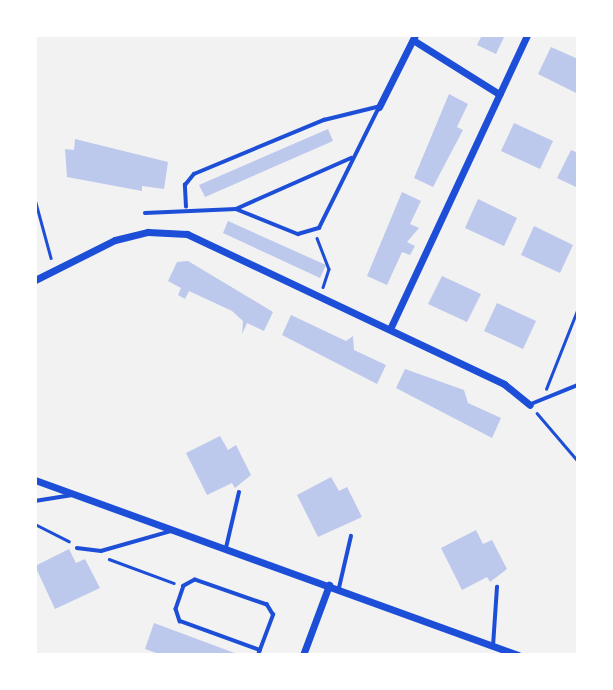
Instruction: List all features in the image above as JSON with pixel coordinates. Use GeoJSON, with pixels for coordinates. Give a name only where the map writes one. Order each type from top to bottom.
{"type":"FeatureCollection","features":[{"type":"Feature","properties":{"kind":"street"},"geometry":{"type":"LineString","coordinates":[[390,329],[527,35]]}},
{"type":"Feature","properties":{"kind":"street"},"geometry":{"type":"LineString","coordinates":[[379,107],[414,38],[499,94]]}},
{"type":"Feature","properties":{"kind":"street"},"geometry":{"type":"LineString","coordinates":[[36,277],[115,240],[171,231],[390,329],[504,384],[530,405]]}},
{"type":"Feature","properties":{"kind":"street"},"geometry":{"type":"LineString","coordinates":[[35,480],[518,655]]}},
{"type":"Feature","properties":{"kind":"street"},"geometry":{"type":"LineString","coordinates":[[303,655],[328,585]]}},
{"type":"Feature","properties":{"kind":"lane"},"geometry":{"type":"LineString","coordinates":[[145,213],[186,207],[236,209],[298,234],[314,231],[379,107]]}},
{"type":"Feature","properties":{"kind":"lane"},"geometry":{"type":"LineString","coordinates":[[186,207],[185,185],[194,174],[324,120],[379,107]]}},
{"type":"Feature","properties":{"kind":"lane"},"geometry":{"type":"LineString","coordinates":[[236,209],[351,158]]}},
{"type":"Feature","properties":{"kind":"lane"},"geometry":{"type":"LineString","coordinates":[[530,405],[578,385]]}},
{"type":"Feature","properties":{"kind":"lane"},"geometry":{"type":"LineString","coordinates":[[226,549],[239,492]]}},
{"type":"Feature","properties":{"kind":"lane"},"geometry":{"type":"LineString","coordinates":[[35,501],[73,494]]}},
{"type":"Feature","properties":{"kind":"lane"},"geometry":{"type":"LineString","coordinates":[[77,548],[100,551],[171,531]]}},
{"type":"Feature","properties":{"kind":"lane"},"geometry":{"type":"LineString","coordinates":[[338,588],[351,536]]}},
{"type":"Feature","properties":{"kind":"lane"},"geometry":{"type":"LineString","coordinates":[[195,580],[267,605],[273,615],[259,653],[180,621],[176,609],[184,586],[195,580]]}},
{"type":"Feature","properties":{"kind":"lane"},"geometry":{"type":"LineString","coordinates":[[493,646],[497,587]]}},
{"type":"Feature","properties":{"kind":"path"},"geometry":{"type":"LineString","coordinates":[[35,199],[51,268]]}},
{"type":"Feature","properties":{"kind":"path"},"geometry":{"type":"LineString","coordinates":[[314,231],[329,269],[319,297]]}},
{"type":"Feature","properties":{"kind":"path"},"geometry":{"type":"LineString","coordinates":[[545,397],[547,374],[578,308]]}},
{"type":"Feature","properties":{"kind":"path"},"geometry":{"type":"LineString","coordinates":[[530,405],[578,461]]}},
{"type":"Feature","properties":{"kind":"path"},"geometry":{"type":"LineString","coordinates":[[35,524],[77,548]]}},
{"type":"Feature","properties":{"kind":"path"},"geometry":{"type":"LineString","coordinates":[[100,551],[112,563],[184,586]]}},
{"type":"Feature","properties":{"kind":"building"},"geometry":{"type":"Polygon","coordinates":[[[482,35],[505,35],[496,54],[477,45],[482,35]]]}},
{"type":"Feature","properties":{"kind":"building"},"geometry":{"type":"Polygon","coordinates":[[[551,47],[578,59],[576,93],[538,74],[551,47]]]}},
{"type":"Feature","properties":{"kind":"building"},"geometry":{"type":"Polygon","coordinates":[[[449,94],[468,104],[457,127],[463,130],[433,187],[414,178],[449,94]]]}},
{"type":"Feature","properties":{"kind":"building"},"geometry":{"type":"Polygon","coordinates":[[[514,123],[553,141],[540,169],[501,151],[514,123]]]}},
{"type":"Feature","properties":{"kind":"building"},"geometry":{"type":"Polygon","coordinates":[[[328,129],[333,141],[205,197],[199,185],[328,129]]]}},
{"type":"Feature","properties":{"kind":"building"},"geometry":{"type":"Polygon","coordinates":[[[75,139],[168,162],[164,189],[142,186],[142,191],[67,177],[65,149],[74,150],[75,139]]]}},
{"type":"Feature","properties":{"kind":"building"},"geometry":{"type":"Polygon","coordinates":[[[571,150],[578,153],[578,188],[557,178],[571,150]]]}},
{"type":"Feature","properties":{"kind":"building"},"geometry":{"type":"Polygon","coordinates":[[[402,192],[421,201],[410,224],[419,228],[407,242],[415,246],[410,255],[402,252],[387,285],[367,276],[402,192]]]}},
{"type":"Feature","properties":{"kind":"building"},"geometry":{"type":"Polygon","coordinates":[[[478,199],[517,218],[504,246],[465,228],[478,199]]]}},
{"type":"Feature","properties":{"kind":"building"},"geometry":{"type":"Polygon","coordinates":[[[228,221],[326,265],[320,278],[223,233],[228,221]]]}},
{"type":"Feature","properties":{"kind":"building"},"geometry":{"type":"Polygon","coordinates":[[[534,226],[573,245],[560,273],[521,255],[534,226]]]}},
{"type":"Feature","properties":{"kind":"building"},"geometry":{"type":"Polygon","coordinates":[[[188,261],[273,312],[264,331],[247,323],[242,334],[243,321],[232,311],[189,291],[185,299],[178,295],[181,288],[168,281],[177,262],[188,261]]]}},
{"type":"Feature","properties":{"kind":"building"},"geometry":{"type":"Polygon","coordinates":[[[442,276],[481,294],[467,322],[428,304],[442,276]]]}},
{"type":"Feature","properties":{"kind":"building"},"geometry":{"type":"Polygon","coordinates":[[[497,303],[536,321],[523,349],[484,331],[497,303]]]}},
{"type":"Feature","properties":{"kind":"building"},"geometry":{"type":"Polygon","coordinates":[[[291,315],[346,341],[353,336],[354,350],[386,365],[377,384],[282,335],[291,315]]]}},
{"type":"Feature","properties":{"kind":"building"},"geometry":{"type":"Polygon","coordinates":[[[405,369],[464,390],[468,403],[501,418],[492,438],[396,388],[405,369]]]}},
{"type":"Feature","properties":{"kind":"building"},"geometry":{"type":"Polygon","coordinates":[[[220,436],[228,450],[236,445],[251,475],[235,488],[232,483],[207,495],[186,453],[220,436]]]}},
{"type":"Feature","properties":{"kind":"building"},"geometry":{"type":"Polygon","coordinates":[[[331,477],[339,491],[347,487],[362,517],[318,537],[297,495],[331,477]]]}},
{"type":"Feature","properties":{"kind":"building"},"geometry":{"type":"Polygon","coordinates":[[[476,530],[483,544],[492,540],[507,569],[490,582],[487,577],[462,590],[441,548],[476,530]]]}},
{"type":"Feature","properties":{"kind":"building"},"geometry":{"type":"Polygon","coordinates":[[[69,549],[76,563],[85,559],[100,588],[55,609],[35,566],[69,549]]]}},
{"type":"Feature","properties":{"kind":"building"},"geometry":{"type":"Polygon","coordinates":[[[154,623],[240,655],[162,655],[145,649],[154,623]]]}}]}
